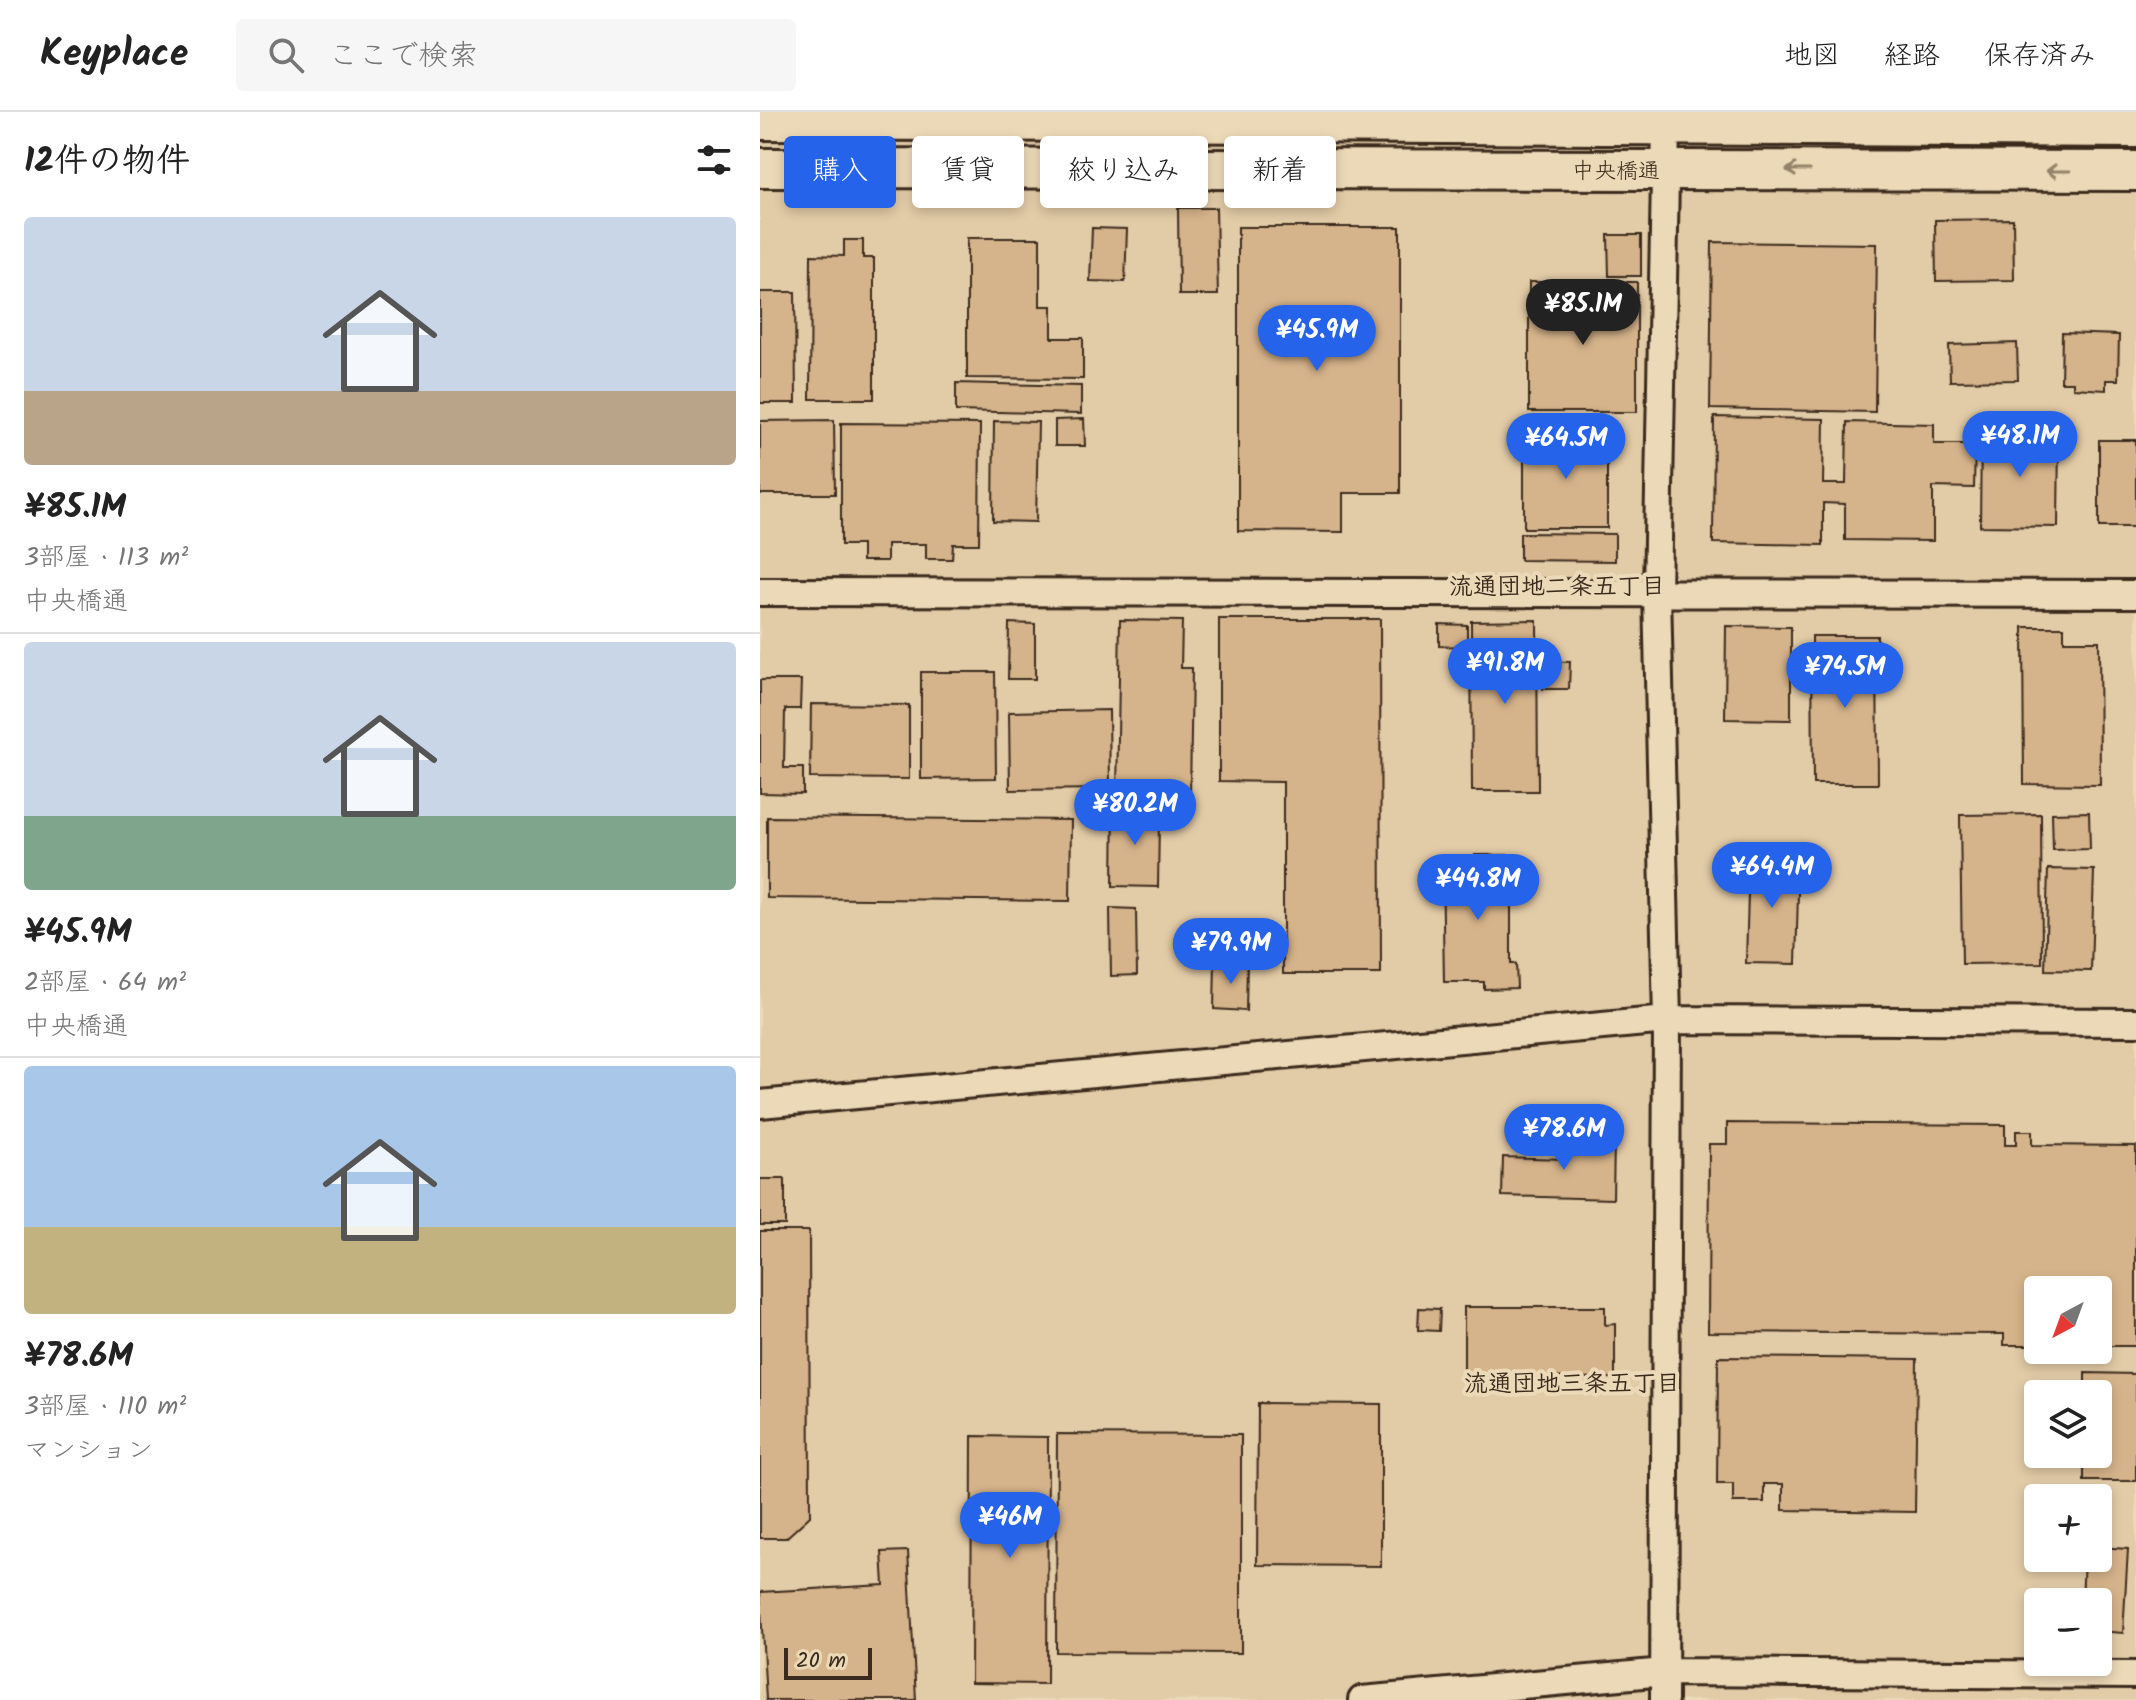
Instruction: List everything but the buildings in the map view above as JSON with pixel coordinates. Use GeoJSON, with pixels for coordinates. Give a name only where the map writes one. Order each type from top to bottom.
{"type":"FeatureCollection","features":[{"type":"Feature","properties":{"kind":"main road","name":"中央橋通"},"geometry":{"type":"LineString","coordinates":[[760,120],[2136,128]]}},
{"type":"Feature","properties":{"kind":"main road","name":"中央橋通"},"geometry":{"type":"LineString","coordinates":[[760,168],[2136,171]]}},
{"type":"Feature","properties":{"kind":"street"},"geometry":{"type":"LineString","coordinates":[[1664,1700],[1667,1020],[1657,593],[1666,126]]}},
{"type":"Feature","properties":{"kind":"street"},"geometry":{"type":"LineString","coordinates":[[760,592],[2136,594]]}},
{"type":"Feature","properties":{"kind":"street"},"geometry":{"type":"LineString","coordinates":[[760,1104],[1667,1020],[2136,1022]]}},
{"type":"Feature","properties":{"kind":"street"},"geometry":{"type":"LineString","coordinates":[[1362,1700],[1664,1672],[1935,1687],[2136,1675]]}},
{"type":"Feature","properties":{"kind":"shaded area"},"geometry":{"type":"Polygon","coordinates":[[[760,112],[2136,112],[2136,1700],[760,1700],[760,112]]]}},
{"type":"Feature","properties":{"kind":"district","name":"流通団地二条五丁目"},"geometry":{"type":"Point","coordinates":[1557,586]}},
{"type":"Feature","properties":{"kind":"district","name":"流通団地三条五丁目"},"geometry":{"type":"Point","coordinates":[1572,1383]}}]}
